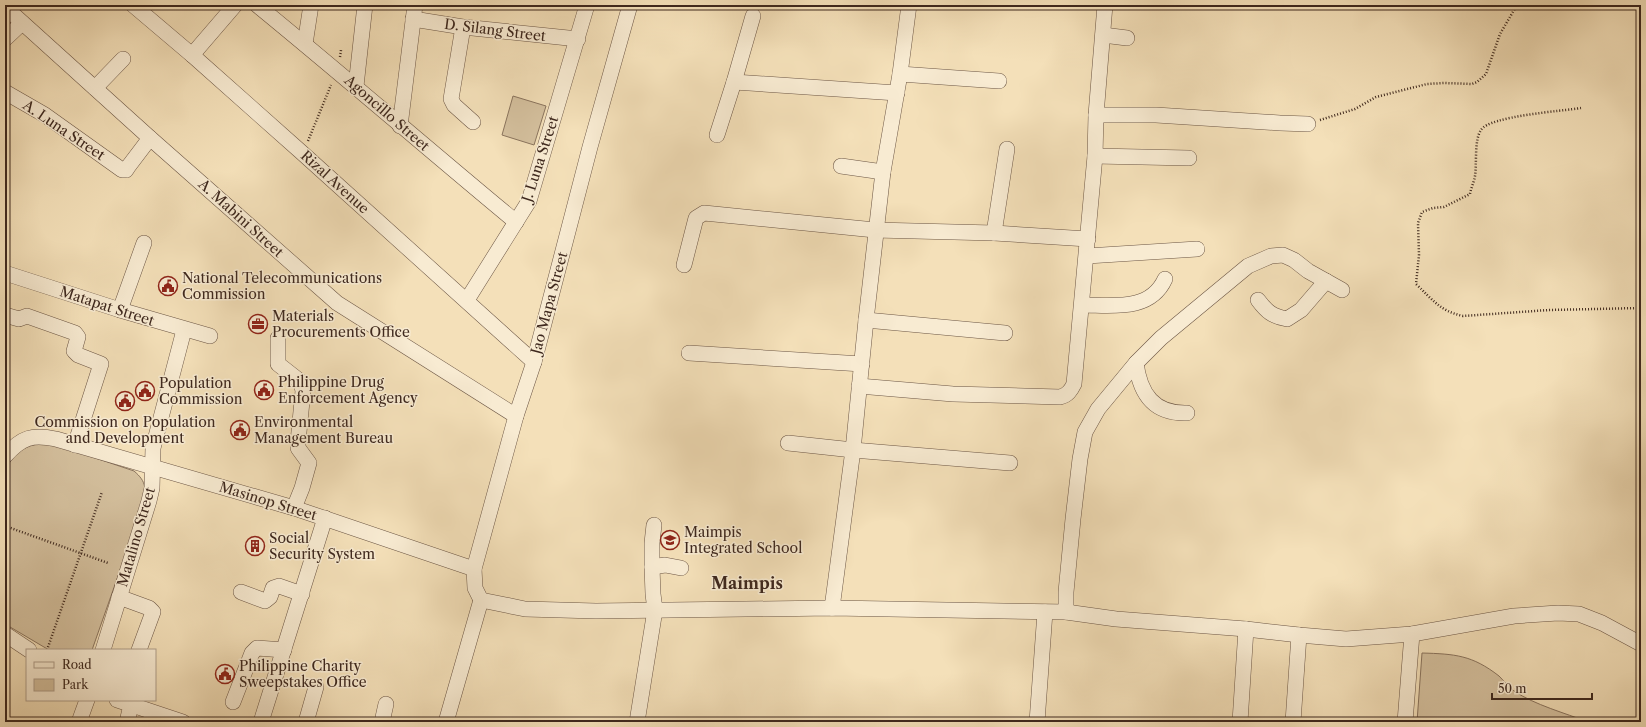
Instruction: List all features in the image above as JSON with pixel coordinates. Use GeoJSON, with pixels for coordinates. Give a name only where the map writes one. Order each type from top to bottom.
{"type":"FeatureCollection","features":[{"type":"Feature","properties":{"kind":"street","name":"Rizal Avenue"},"geometry":{"type":"LineString","coordinates":[[132,5],[192,55],[467,300],[534,362]]}},
{"type":"Feature","properties":{"kind":"street"},"geometry":{"type":"LineString","coordinates":[[192,55],[235,5]]}},
{"type":"Feature","properties":{"kind":"street","name":"Agoncillo Street"},"geometry":{"type":"LineString","coordinates":[[257,5],[337,70],[400,126],[516,222]]}},
{"type":"Feature","properties":{"kind":"street"},"geometry":{"type":"LineString","coordinates":[[305,44],[311,5]]}},
{"type":"Feature","properties":{"kind":"street"},"geometry":{"type":"LineString","coordinates":[[356,86],[365,5]]}},
{"type":"Feature","properties":{"kind":"street","name":"J. Luna Street"},"geometry":{"type":"LineString","coordinates":[[467,300],[529,201],[587,5]]}},
{"type":"Feature","properties":{"kind":"street","name":"Jao Mapa Street"},"geometry":{"type":"LineString","coordinates":[[481,600],[475,588],[474,569],[516,416],[534,362],[590,147],[630,5]]}},
{"type":"Feature","properties":{"kind":"street"},"geometry":{"type":"LineString","coordinates":[[832,608],[853,450],[883,172],[900,74],[909,5]]}},
{"type":"Feature","properties":{"kind":"street"},"geometry":{"type":"LineString","coordinates":[[859,386],[953,394],[1065,396],[1072,389],[1074,384],[1088,239],[1105,5]]}},
{"type":"Feature","properties":{"kind":"street","name":"A. Mabini Street"},"geometry":{"type":"LineString","coordinates":[[5,7],[150,138],[337,303],[516,416]]}},
{"type":"Feature","properties":{"kind":"street"},"geometry":{"type":"LineString","coordinates":[[400,126],[414,12]]}},
{"type":"Feature","properties":{"kind":"street","name":"D. Silang Street"},"geometry":{"type":"LineString","coordinates":[[414,12],[463,27],[578,39]]}},
{"type":"Feature","properties":{"kind":"street"},"geometry":{"type":"LineString","coordinates":[[717,135],[753,16]]}},
{"type":"Feature","properties":{"kind":"street"},"geometry":{"type":"LineString","coordinates":[[5,39],[22,23]]}},
{"type":"Feature","properties":{"kind":"street"},"geometry":{"type":"LineString","coordinates":[[463,27],[451,99],[454,105],[473,122]]}},
{"type":"Feature","properties":{"kind":"street"},"geometry":{"type":"LineString","coordinates":[[1103,35],[1127,38]]}},
{"type":"Feature","properties":{"kind":"street"},"geometry":{"type":"LineString","coordinates":[[95,88],[123,60]]}},
{"type":"Feature","properties":{"kind":"street"},"geometry":{"type":"LineString","coordinates":[[900,74],[999,81]]}},
{"type":"Feature","properties":{"kind":"street"},"geometry":{"type":"LineString","coordinates":[[734,82],[897,93]]}},
{"type":"Feature","properties":{"kind":"street","name":"A. Luna Street"},"geometry":{"type":"LineString","coordinates":[[5,92],[45,115],[122,170],[126,170],[150,138]]}},
{"type":"Feature","properties":{"kind":"street"},"geometry":{"type":"LineString","coordinates":[[1096,115],[1156,115],[1308,124]]}},
{"type":"Feature","properties":{"kind":"street"},"geometry":{"type":"LineString","coordinates":[[994,233],[1007,150]]}},
{"type":"Feature","properties":{"kind":"street"},"geometry":{"type":"LineString","coordinates":[[1095,156],[1189,158]]}},
{"type":"Feature","properties":{"kind":"street"},"geometry":{"type":"LineString","coordinates":[[841,166],[883,172]]}},
{"type":"Feature","properties":{"kind":"street"},"geometry":{"type":"LineString","coordinates":[[684,266],[696,218],[704,213],[876,230],[994,233],[1088,239]]}},
{"type":"Feature","properties":{"kind":"street"},"geometry":{"type":"LineString","coordinates":[[120,310],[144,243]]}},
{"type":"Feature","properties":{"kind":"street"},"geometry":{"type":"LineString","coordinates":[[1086,256],[1197,249]]}},
{"type":"Feature","properties":{"kind":"street"},"geometry":{"type":"LineString","coordinates":[[1066,612],[1066,592],[1073,519],[1085,432],[1098,409],[1136,363],[1162,338],[1248,266],[1271,256],[1282,255],[1294,260],[1308,271],[1342,290]]}},
{"type":"Feature","properties":{"kind":"street","name":"Matapat Street"},"geometry":{"type":"LineString","coordinates":[[5,273],[184,330],[210,336]]}},
{"type":"Feature","properties":{"kind":"street"},"geometry":{"type":"LineString","coordinates":[[1082,305],[1130,305],[1138,303],[1150,298],[1162,286],[1165,279]]}},
{"type":"Feature","properties":{"kind":"street"},"geometry":{"type":"LineString","coordinates":[[1258,300],[1265,309],[1275,317],[1287,319],[1301,310],[1326,281]]}},
{"type":"Feature","properties":{"kind":"street"},"geometry":{"type":"LineString","coordinates":[[5,315],[19,319],[27,316],[75,333],[78,338],[74,351],[78,355],[101,364],[75,445]]}},
{"type":"Feature","properties":{"kind":"street"},"geometry":{"type":"LineString","coordinates":[[866,320],[1006,333]]}},
{"type":"Feature","properties":{"kind":"street","name":"Matalino Street"},"geometry":{"type":"LineString","coordinates":[[103,649],[149,501],[152,488],[153,448],[184,330]]}},
{"type":"Feature","properties":{"kind":"street"},"geometry":{"type":"LineString","coordinates":[[278,338],[278,364],[301,382],[303,391],[298,448],[309,463],[302,488],[294,508]]}},
{"type":"Feature","properties":{"kind":"street"},"geometry":{"type":"LineString","coordinates":[[690,353],[862,364]]}},
{"type":"Feature","properties":{"kind":"street"},"geometry":{"type":"LineString","coordinates":[[1136,363],[1138,379],[1144,392],[1152,401],[1168,411],[1174,413],[1187,413]]}},
{"type":"Feature","properties":{"kind":"street","name":"Masinop Street"},"geometry":{"type":"LineString","coordinates":[[5,456],[21,441],[31,437],[42,436],[56,439],[153,468],[188,476],[294,508],[474,569]]}},
{"type":"Feature","properties":{"kind":"street"},"geometry":{"type":"LineString","coordinates":[[788,442],[853,450],[1010,463]]}},
{"type":"Feature","properties":{"kind":"street"},"geometry":{"type":"LineString","coordinates":[[263,721],[325,518]]}},
{"type":"Feature","properties":{"kind":"street"},"geometry":{"type":"LineString","coordinates":[[637,722],[655,610],[652,567],[654,525]]}},
{"type":"Feature","properties":{"kind":"street"},"geometry":{"type":"LineString","coordinates":[[652,567],[666,565],[681,568]]}},
{"type":"Feature","properties":{"kind":"street"},"geometry":{"type":"LineString","coordinates":[[241,592],[265,601],[270,597],[273,588],[279,586],[302,594]]}},
{"type":"Feature","properties":{"kind":"street"},"geometry":{"type":"LineString","coordinates":[[119,597],[149,608],[153,612],[139,649]]}},
{"type":"Feature","properties":{"kind":"street"},"geometry":{"type":"LineString","coordinates":[[446,722],[481,600],[525,609],[596,611],[832,608],[1066,612],[1116,619],[1246,629],[1299,636],[1346,639],[1412,634],[1514,616],[1558,613],[1579,614],[1641,644]]}},
{"type":"Feature","properties":{"kind":"street"},"geometry":{"type":"LineString","coordinates":[[1037,722],[1045,612]]}},
{"type":"Feature","properties":{"kind":"street"},"geometry":{"type":"LineString","coordinates":[[1240,722],[1246,629]]}},
{"type":"Feature","properties":{"kind":"street"},"geometry":{"type":"LineString","coordinates":[[5,634],[28,649]]}},
{"type":"Feature","properties":{"kind":"street"},"geometry":{"type":"LineString","coordinates":[[1405,722],[1412,634]]}},
{"type":"Feature","properties":{"kind":"street"},"geometry":{"type":"LineString","coordinates":[[1293,722],[1299,636]]}},
{"type":"Feature","properties":{"kind":"street"},"geometry":{"type":"LineString","coordinates":[[232,702],[252,654],[258,648],[284,650]]}},
{"type":"Feature","properties":{"kind":"street"},"geometry":{"type":"LineString","coordinates":[[306,722],[316,687]]}},
{"type":"Feature","properties":{"kind":"street"},"geometry":{"type":"LineString","coordinates":[[79,722],[87,701]]}},
{"type":"Feature","properties":{"kind":"street"},"geometry":{"type":"LineString","coordinates":[[127,722],[124,702],[183,722]]}},
{"type":"Feature","properties":{"kind":"street"},"geometry":{"type":"LineString","coordinates":[[382,722],[386,704]]}},
{"type":"Feature","properties":{"kind":"path"},"geometry":{"type":"LineString","coordinates":[[1308,124],[1355,109],[1376,97],[1426,84],[1472,84],[1477,82],[1486,74],[1500,34],[1517,5]]}},
{"type":"Feature","properties":{"kind":"path"},"geometry":{"type":"LineString","coordinates":[[303,154],[337,70],[341,50]]}},
{"type":"Feature","properties":{"kind":"path"},"geometry":{"type":"LineString","coordinates":[[1581,108],[1505,118],[1490,123],[1481,130],[1478,140],[1475,176],[1470,194],[1444,207],[1433,208],[1422,212],[1418,223],[1419,255],[1416,284],[1444,310],[1463,316],[1549,310],[1641,308]]}},
{"type":"Feature","properties":{"kind":"path"},"geometry":{"type":"LineString","coordinates":[[47,649],[102,492]]}},
{"type":"Feature","properties":{"kind":"path"},"geometry":{"type":"LineString","coordinates":[[5,526],[81,552],[108,563]]}},
{"type":"Feature","properties":{"kind":"green space"},"geometry":{"type":"Polygon","coordinates":[[[513,96],[546,106],[534,145],[502,135],[513,96]]]}},
{"type":"Feature","properties":{"kind":"green space"},"geometry":{"type":"Polygon","coordinates":[[[45,443],[69,449],[134,471],[143,482],[145,494],[143,505],[92,649],[47,649],[5,624],[5,470],[13,458],[21,450],[45,443]]]}},
{"type":"Feature","properties":{"kind":"green space"},"geometry":{"type":"Polygon","coordinates":[[[1422,653],[1454,655],[1471,660],[1499,676],[1508,686],[1522,696],[1541,705],[1588,722],[1417,722],[1422,653]]]}},
{"type":"Feature","properties":{"kind":"place","name":"National Telecommunications Commission"},"geometry":{"type":"Point","coordinates":[168,286]}},
{"type":"Feature","properties":{"kind":"place","name":"Materials Procurements Office"},"geometry":{"type":"Point","coordinates":[258,324]}},
{"type":"Feature","properties":{"kind":"place","name":"Philippine Drug Enforcement Agency"},"geometry":{"type":"Point","coordinates":[264,390]}},
{"type":"Feature","properties":{"kind":"place","name":"Population Commission"},"geometry":{"type":"Point","coordinates":[145,391]}},
{"type":"Feature","properties":{"kind":"place","name":"Commission on Population and Development"},"geometry":{"type":"Point","coordinates":[125,401]}},
{"type":"Feature","properties":{"kind":"place","name":"Environmental Management Bureau"},"geometry":{"type":"Point","coordinates":[240,430]}},
{"type":"Feature","properties":{"kind":"place","name":"Maimpis Integrated School"},"geometry":{"type":"Point","coordinates":[670,540]}},
{"type":"Feature","properties":{"kind":"place","name":"Social Security System"},"geometry":{"type":"Point","coordinates":[255,546]}},
{"type":"Feature","properties":{"kind":"place","name":"Philippine Charity Sweepstakes Office"},"geometry":{"type":"Point","coordinates":[225,674]}},
{"type":"Feature","properties":{"kind":"district","name":"Maimpis"},"geometry":{"type":"Point","coordinates":[747,583]}}]}
